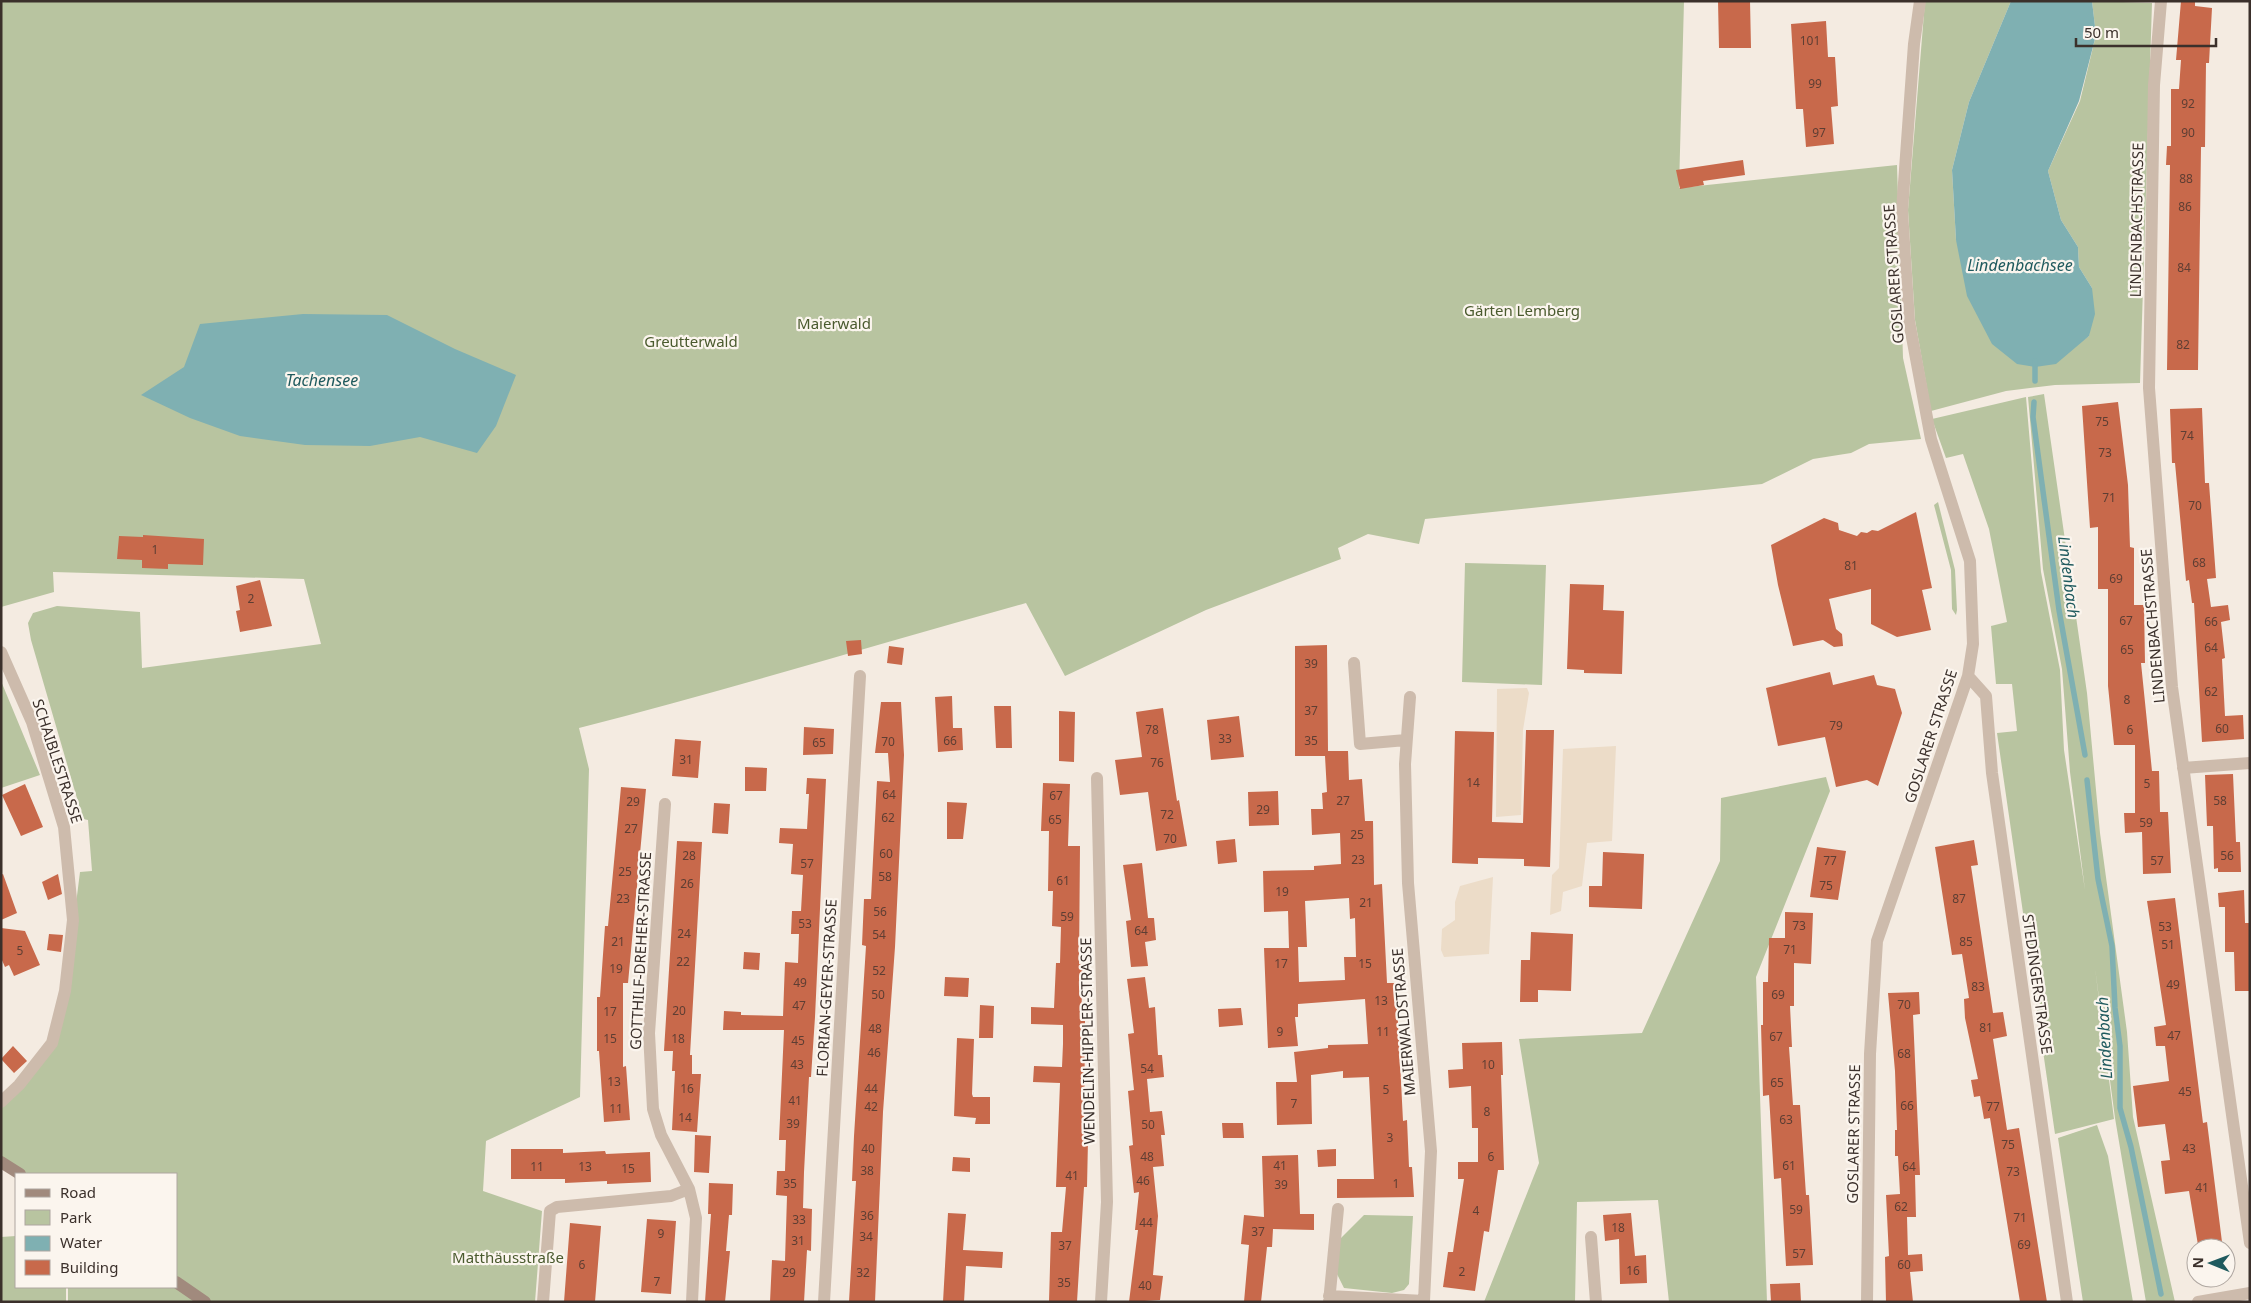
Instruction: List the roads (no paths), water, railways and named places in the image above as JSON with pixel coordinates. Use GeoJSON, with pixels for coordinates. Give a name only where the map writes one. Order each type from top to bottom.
{"type":"FeatureCollection","features":[{"type":"Feature","properties":{"kind":"main road"},"geometry":{"type":"LineString","coordinates":[[1,1162],[18,1173]]}},
{"type":"Feature","properties":{"kind":"main road"},"geometry":{"type":"LineString","coordinates":[[178,1283],[205,1302]]}},
{"type":"Feature","properties":{"kind":"street","name":"GOSLARER STRASSE"},"geometry":{"type":"LineString","coordinates":[[1867,1302],[1870,1054],[1877,941],[1968,676],[1972,644],[1970,561],[1931,439],[1909,321],[1902,211],[1914,44],[1920,1]]}},
{"type":"Feature","properties":{"kind":"street","name":"LINDENBACHSTRASSE"},"geometry":{"type":"LineString","coordinates":[[2161,1],[2154,85],[2150,388],[2172,688],[2250,1244]]}},
{"type":"Feature","properties":{"kind":"street","name":"SCHAIBLESTRASSE"},"geometry":{"type":"LineString","coordinates":[[1,652],[32,722],[64,827],[73,920],[65,991],[52,1043],[19,1085],[1,1102]]}},
{"type":"Feature","properties":{"kind":"street"},"geometry":{"type":"LineString","coordinates":[[1354,663],[1360,744],[1406,740]]}},
{"type":"Feature","properties":{"kind":"street","name":"FLORIAN-GEYER-STRASSE"},"geometry":{"type":"LineString","coordinates":[[824,1302],[860,676]]}},
{"type":"Feature","properties":{"kind":"street","name":"STEDINGERSTRASSE"},"geometry":{"type":"LineString","coordinates":[[1968,676],[1986,696],[1992,773],[2067,1302]]}},
{"type":"Feature","properties":{"kind":"street","name":"MAIERWALDSTRASSE"},"geometry":{"type":"LineString","coordinates":[[1410,697],[1406,740],[1408,882],[1430,1151],[1424,1301]]}},
{"type":"Feature","properties":{"kind":"street"},"geometry":{"type":"LineString","coordinates":[[2183,768],[2250,763]]}},
{"type":"Feature","properties":{"kind":"street","name":"WENDELIN-HIPPLER-STRASSE"},"geometry":{"type":"LineString","coordinates":[[1097,778],[1108,1202],[1101,1302]]}},
{"type":"Feature","properties":{"kind":"street","name":"GOTTHILF-DREHER-STRASSE"},"geometry":{"type":"LineString","coordinates":[[665,804],[650,1033],[652,1109],[662,1135],[689,1189],[696,1218],[692,1302]]}},
{"type":"Feature","properties":{"kind":"street"},"geometry":{"type":"LineString","coordinates":[[543,1302],[550,1211],[557,1207],[671,1196],[689,1189]]}},
{"type":"Feature","properties":{"kind":"street"},"geometry":{"type":"LineString","coordinates":[[1338,1209],[1329,1299],[1424,1301]]}},
{"type":"Feature","properties":{"kind":"street"},"geometry":{"type":"LineString","coordinates":[[1591,1237],[1596,1302]]}},
{"type":"Feature","properties":{"kind":"street"},"geometry":{"type":"LineString","coordinates":[[2198,1302],[2250,1293]]}},
{"type":"Feature","properties":{"kind":"water","name":"Lindenbachsee"},"geometry":{"type":"Polygon","coordinates":[[[2011,1],[2092,1],[2096,35],[2079,101],[2048,171],[2061,220],[2078,247],[2079,267],[2092,288],[2095,314],[2089,336],[2056,364],[2035,367],[2017,364],[1992,344],[1967,296],[1956,240],[1952,170],[1969,102],[2011,1]]]}},
{"type":"Feature","properties":{"kind":"water","name":"Tachensee"},"geometry":{"type":"Polygon","coordinates":[[[303,314],[387,315],[455,349],[516,375],[496,426],[477,453],[420,437],[370,446],[305,445],[240,436],[190,418],[141,395],[184,367],[200,324],[303,314]]]}},
{"type":"Feature","properties":{"kind":"waterway","name":"Lindenbach"},"geometry":{"type":"LineString","coordinates":[[2035,361],[2035,381]]}},
{"type":"Feature","properties":{"kind":"waterway","name":"Lindenbach"},"geometry":{"type":"LineString","coordinates":[[2034,402],[2033,417],[2059,610],[2085,755]]}},
{"type":"Feature","properties":{"kind":"waterway","name":"Lindenbach"},"geometry":{"type":"LineString","coordinates":[[2087,780],[2098,879],[2112,946],[2115,1008],[2120,1046],[2120,1108],[2131,1147],[2161,1294]]}},
{"type":"Feature","properties":{"kind":"park label","name":"Gärten Lemberg"},"geometry":{"type":"Point","coordinates":[1522,310]}},
{"type":"Feature","properties":{"kind":"park label","name":"Maierwald"},"geometry":{"type":"Point","coordinates":[834,323]}},
{"type":"Feature","properties":{"kind":"park label","name":"Greutterwald"},"geometry":{"type":"Point","coordinates":[691,341]}},
{"type":"Feature","properties":{"kind":"park label","name":"Matthäusstraße"},"geometry":{"type":"Point","coordinates":[508,1257]}}]}
